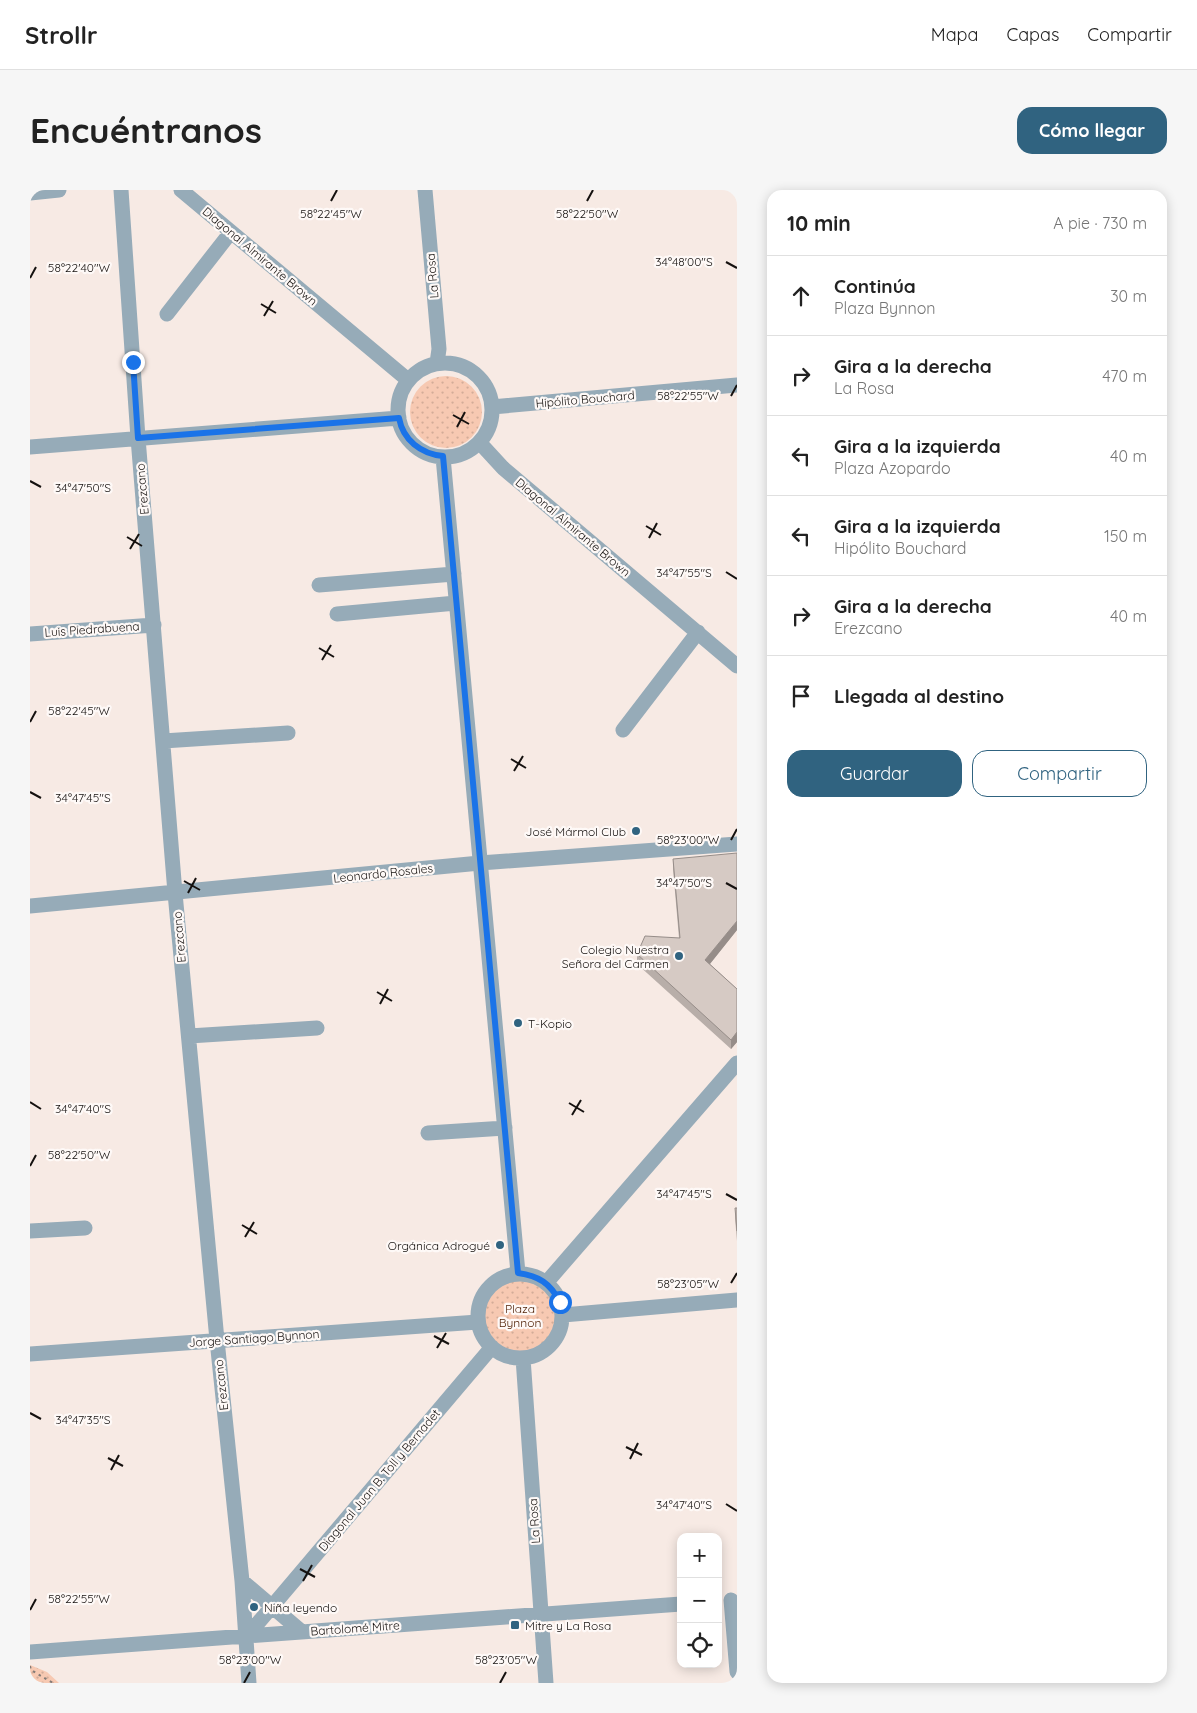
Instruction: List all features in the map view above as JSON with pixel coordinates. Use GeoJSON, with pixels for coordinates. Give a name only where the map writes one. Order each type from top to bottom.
{"type":"FeatureCollection","features":[{"type":"Feature","properties":{"kind":"street"},"geometry":{"type":"LineString","coordinates":[[30,193],[59,190]]}},
{"type":"Feature","properties":{"kind":"street","name":"Erezcano"},"geometry":{"type":"LineString","coordinates":[[121,190],[138,438],[175,893],[217,1340],[242,1581],[247,1636],[248,1683]]}},
{"type":"Feature","properties":{"kind":"street","name":"Diagonal Almirante Brown"},"geometry":{"type":"LineString","coordinates":[[181,190],[408,380]]}},
{"type":"Feature","properties":{"kind":"street","name":"La Rosa"},"geometry":{"type":"LineString","coordinates":[[425,190],[439,349],[437,363]]}},
{"type":"Feature","properties":{"kind":"street"},"geometry":{"type":"LineString","coordinates":[[167,314],[231,232]]}},
{"type":"Feature","properties":{"kind":"street"},"geometry":{"type":"LineString","coordinates":[[452,362],[466,366],[478,375],[487,386],[492,407],[489,429],[480,443],[460,455],[433,455],[418,449],[407,438],[399,418],[400,394],[408,380],[426,366],[437,363],[452,362]]}},
{"type":"Feature","properties":{"kind":"street","name":"Hipólito Bouchard"},"geometry":{"type":"LineString","coordinates":[[492,407],[737,386]]}},
{"type":"Feature","properties":{"kind":"street"},"geometry":{"type":"LineString","coordinates":[[30,447],[399,418]]}},
{"type":"Feature","properties":{"kind":"street","name":"Diagonal Almirante Brown"},"geometry":{"type":"LineString","coordinates":[[480,443],[504,468],[737,666]]}},
{"type":"Feature","properties":{"kind":"street"},"geometry":{"type":"LineString","coordinates":[[443,456],[518,1273]]}},
{"type":"Feature","properties":{"kind":"street"},"geometry":{"type":"LineString","coordinates":[[319,585],[454,574]]}},
{"type":"Feature","properties":{"kind":"street"},"geometry":{"type":"LineString","coordinates":[[337,614],[456,603]]}},
{"type":"Feature","properties":{"kind":"street","name":"Luis Piedrabuena"},"geometry":{"type":"LineString","coordinates":[[30,634],[154,625]]}},
{"type":"Feature","properties":{"kind":"street"},"geometry":{"type":"LineString","coordinates":[[623,730],[698,632]]}},
{"type":"Feature","properties":{"kind":"street"},"geometry":{"type":"LineString","coordinates":[[163,741],[288,733]]}},
{"type":"Feature","properties":{"kind":"street","name":"Leonardo Rosales"},"geometry":{"type":"LineString","coordinates":[[30,906],[480,863],[737,844]]}},
{"type":"Feature","properties":{"kind":"street"},"geometry":{"type":"LineString","coordinates":[[188,1036],[317,1028]]}},
{"type":"Feature","properties":{"kind":"street"},"geometry":{"type":"LineString","coordinates":[[546,1283],[737,1063]]}},
{"type":"Feature","properties":{"kind":"street"},"geometry":{"type":"LineString","coordinates":[[428,1133],[504,1128]]}},
{"type":"Feature","properties":{"kind":"street"},"geometry":{"type":"LineString","coordinates":[[30,1231],[85,1228]]}},
{"type":"Feature","properties":{"kind":"street"},"geometry":{"type":"LineString","coordinates":[[518,1273],[531,1275],[546,1283],[554,1290],[560,1302],[562,1315],[561,1328],[551,1344],[536,1355],[523,1358],[506,1356],[492,1347],[485,1340],[478,1322],[478,1308],[483,1294],[492,1284],[504,1276],[518,1273]]}},
{"type":"Feature","properties":{"kind":"street"},"geometry":{"type":"LineString","coordinates":[[562,1315],[737,1300]]}},
{"type":"Feature","properties":{"kind":"street","name":"Jorge Santiago Bynnon"},"geometry":{"type":"LineString","coordinates":[[30,1354],[478,1322]]}},
{"type":"Feature","properties":{"kind":"street","name":"Diagonal Juan B. Toll y Bernadet"},"geometry":{"type":"LineString","coordinates":[[247,1636],[492,1347]]}},
{"type":"Feature","properties":{"kind":"street","name":"La Rosa"},"geometry":{"type":"LineString","coordinates":[[523,1358],[546,1683]]}},
{"type":"Feature","properties":{"kind":"street"},"geometry":{"type":"LineString","coordinates":[[242,1581],[302,1632]]}},
{"type":"Feature","properties":{"kind":"street"},"geometry":{"type":"LineString","coordinates":[[729,1601],[737,1672]]}},
{"type":"Feature","properties":{"kind":"street","name":"Bartolomé Mitre"},"geometry":{"type":"LineString","coordinates":[[30,1652],[677,1604]]}},
{"type":"Feature","properties":{"kind":"path"},"geometry":{"type":"LineString","coordinates":[[30,1666],[31,1670],[53,1683]]}},
{"type":"Feature","properties":{"kind":"green space"},"geometry":{"type":"Polygon","coordinates":[[[439,376],[453,376],[472,386],[482,405],[482,419],[472,438],[453,448],[439,448],[420,438],[410,419],[410,405],[420,386],[439,376]]]}},
{"type":"Feature","properties":{"kind":"green space","name":"Plaza Bynnon"},"geometry":{"type":"Polygon","coordinates":[[[520,1278],[534,1281],[546,1289],[554,1301],[557,1315],[554,1329],[546,1341],[534,1349],[520,1352],[506,1349],[494,1341],[486,1329],[483,1315],[486,1301],[494,1289],[506,1281],[520,1278]]]}},
{"type":"Feature","properties":{"kind":"green space"},"geometry":{"type":"Polygon","coordinates":[[[30,1665],[47,1672],[59,1683],[30,1683],[30,1665]]]}},
{"type":"Feature","properties":{"kind":"building","name":"Colegio Nuestra Señora del Carmen"},"geometry":{"type":"Polygon","coordinates":[[[737,853],[737,921],[705,960],[737,989],[737,1032],[731,1040],[637,954],[645,936],[680,938],[673,859],[737,853]]]}},
{"type":"Feature","properties":{"kind":"building"},"geometry":{"type":"Polygon","coordinates":[[[735,1208],[737,1208],[737,1231],[735,1208]]]}},
{"type":"Feature","properties":{"kind":"place","name":"José Mármol Club"},"geometry":{"type":"Point","coordinates":[636,831]}},
{"type":"Feature","properties":{"kind":"place","name":"Colegio Nuestra Señora del Carmen"},"geometry":{"type":"Point","coordinates":[679,956]}},
{"type":"Feature","properties":{"kind":"place","name":"T-Kopio"},"geometry":{"type":"Point","coordinates":[518,1023]}},
{"type":"Feature","properties":{"kind":"place","name":"Orgánica Adrogué"},"geometry":{"type":"Point","coordinates":[500,1245]}},
{"type":"Feature","properties":{"kind":"place","name":"Niña leyendo"},"geometry":{"type":"Point","coordinates":[254,1607]}},
{"type":"Feature","properties":{"kind":"place","name":"Mitre y La Rosa"},"geometry":{"type":"Point","coordinates":[515,1625]}},
{"type":"Feature","properties":{"kind":"route"},"geometry":{"type":"LineString","coordinates":[[133,362],[138,438],[399,418],[407,438],[418,449],[433,455],[443,456],[518,1273],[544,1280],[554,1290],[560,1302]]}}]}
